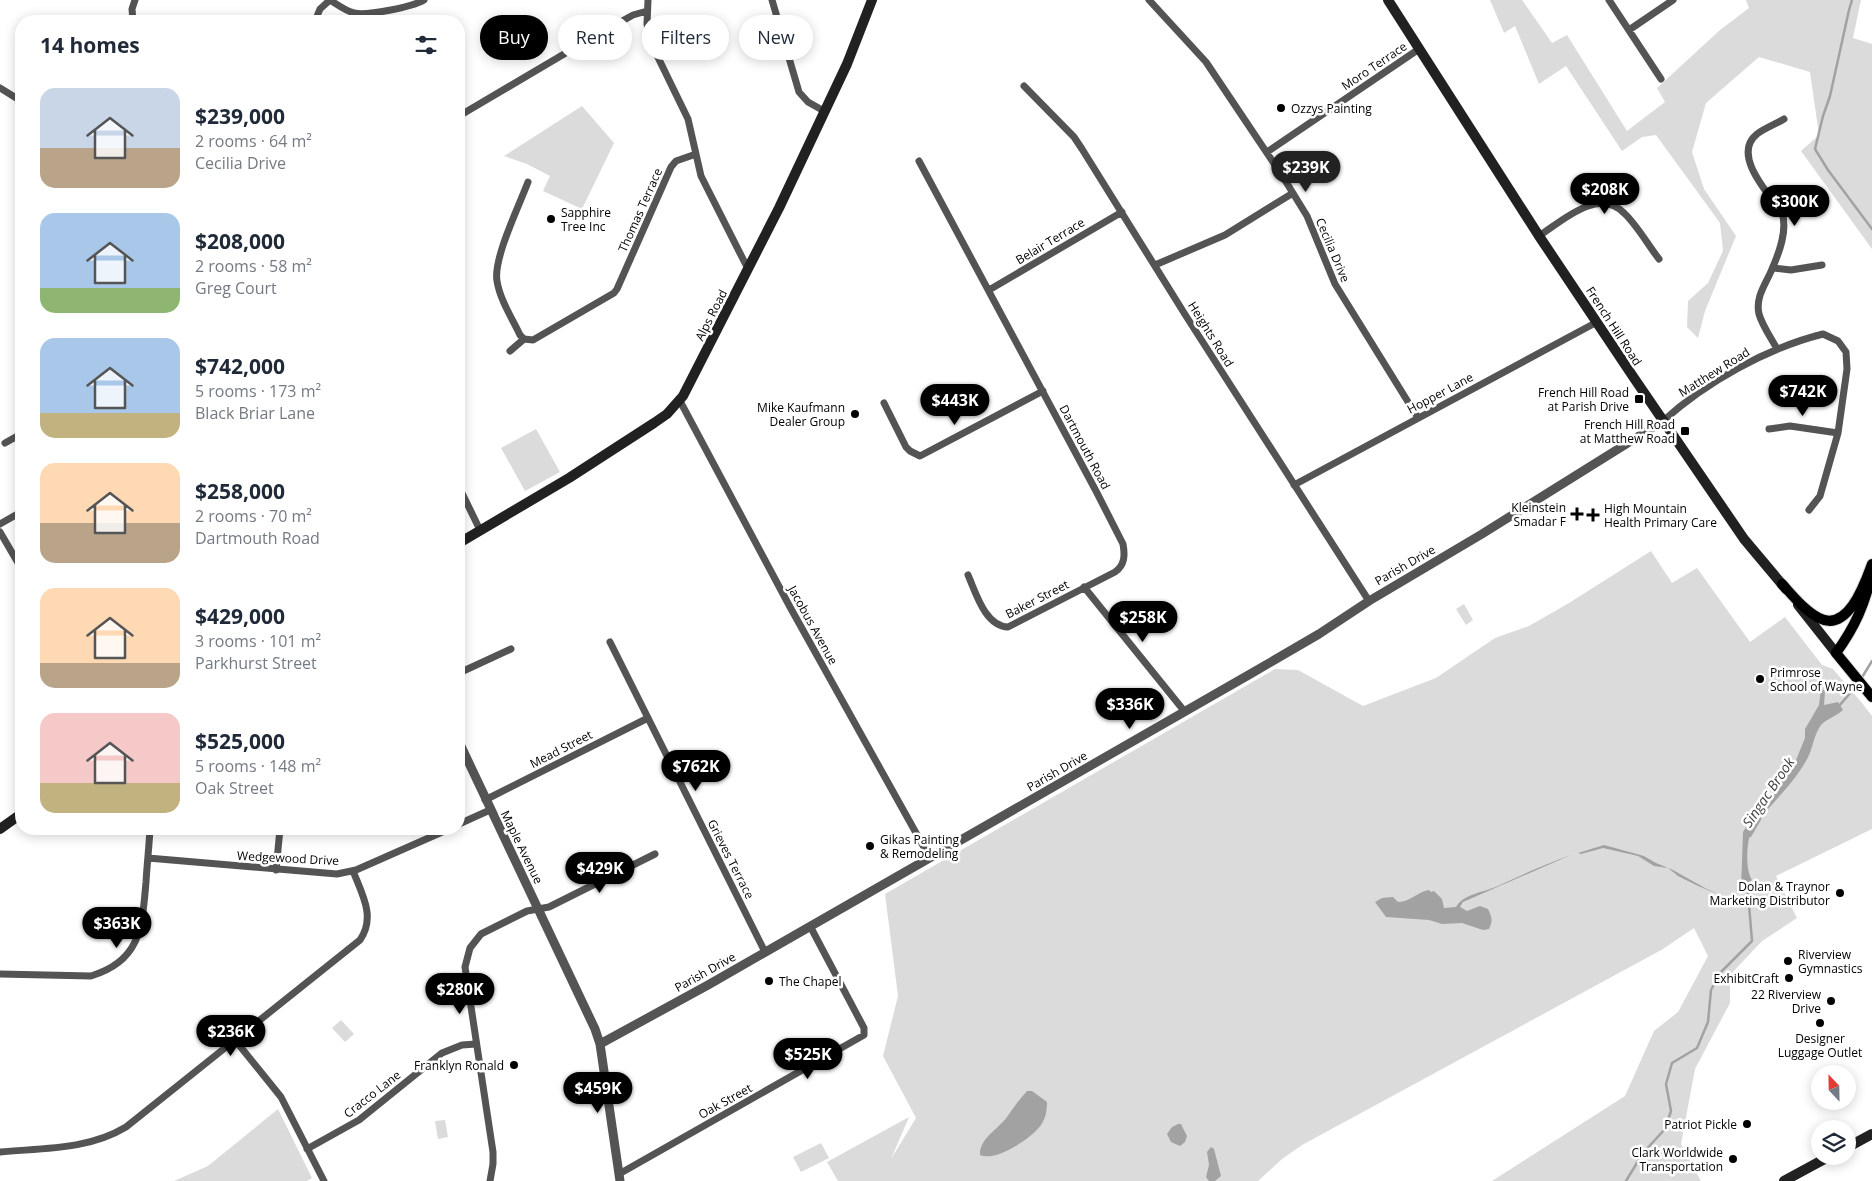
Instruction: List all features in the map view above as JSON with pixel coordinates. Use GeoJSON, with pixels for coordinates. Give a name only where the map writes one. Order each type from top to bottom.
{"type":"FeatureCollection","features":[{"type":"Feature","properties":{"kind":"main road","name":"Alps Road"},"geometry":{"type":"LineString","coordinates":[[465,539],[654,424],[680,401],[748,269],[824,111],[857,41],[872,0]]}},
{"type":"Feature","properties":{"kind":"main road","name":"French Hill Road"},"geometry":{"type":"LineString","coordinates":[[1388,0],[1539,236],[1663,421],[1744,539],[1836,653]]}},
{"type":"Feature","properties":{"kind":"main road"},"geometry":{"type":"LineString","coordinates":[[1782,584],[1818,618],[1834,621],[1845,616],[1848,612],[1872,564]]}},
{"type":"Feature","properties":{"kind":"main road"},"geometry":{"type":"LineString","coordinates":[[1872,573],[1856,622],[1836,653],[1872,697]]}},
{"type":"Feature","properties":{"kind":"main road"},"geometry":{"type":"LineString","coordinates":[[0,829],[15,818]]}},
{"type":"Feature","properties":{"kind":"main road"},"geometry":{"type":"LineString","coordinates":[[1856,1143],[1872,1134]]}},
{"type":"Feature","properties":{"kind":"main road"},"geometry":{"type":"LineString","coordinates":[[1784,1181],[1813,1165]]}},
{"type":"Feature","properties":{"kind":"street"},"geometry":{"type":"LineString","coordinates":[[132,15],[135,0]]}},
{"type":"Feature","properties":{"kind":"street"},"geometry":{"type":"LineString","coordinates":[[318,15],[320,9],[330,0],[345,10],[363,14],[409,6],[424,0]]}},
{"type":"Feature","properties":{"kind":"street"},"geometry":{"type":"LineString","coordinates":[[648,0],[647,24],[651,43],[688,119],[697,164],[704,183],[748,269]]}},
{"type":"Feature","properties":{"kind":"street"},"geometry":{"type":"LineString","coordinates":[[772,0],[799,92],[808,102],[824,111]]}},
{"type":"Feature","properties":{"kind":"street","name":"Cecilia Drive"},"geometry":{"type":"LineString","coordinates":[[1149,0],[1206,62],[1267,152],[1307,216],[1334,284],[1418,418]]}},
{"type":"Feature","properties":{"kind":"street"},"geometry":{"type":"LineString","coordinates":[[1609,0],[1662,80]]}},
{"type":"Feature","properties":{"kind":"street"},"geometry":{"type":"LineString","coordinates":[[1629,30],[1673,0]]}},
{"type":"Feature","properties":{"kind":"street"},"geometry":{"type":"LineString","coordinates":[[465,112],[632,15],[647,11]]}},
{"type":"Feature","properties":{"kind":"street","name":"Moro Terrace"},"geometry":{"type":"LineString","coordinates":[[1267,152],[1420,49]]}},
{"type":"Feature","properties":{"kind":"street","name":"Heights Road"},"geometry":{"type":"LineString","coordinates":[[1024,86],[1074,137],[1369,601]]}},
{"type":"Feature","properties":{"kind":"street"},"geometry":{"type":"LineString","coordinates":[[0,88],[15,97]]}},
{"type":"Feature","properties":{"kind":"street"},"geometry":{"type":"LineString","coordinates":[[1777,349],[1759,314],[1759,296],[1773,268],[1785,220],[1752,169],[1747,157],[1748,147],[1756,135],[1784,119]]}},
{"type":"Feature","properties":{"kind":"street","name":"Thomas Terrace"},"geometry":{"type":"LineString","coordinates":[[510,351],[524,339],[533,340],[614,293],[671,167],[676,161],[696,154]]}},
{"type":"Feature","properties":{"kind":"street","name":"Dartmouth Road"},"geometry":{"type":"LineString","coordinates":[[919,161],[1123,544],[1124,560],[1120,569],[1084,587]]}},
{"type":"Feature","properties":{"kind":"street"},"geometry":{"type":"LineString","coordinates":[[524,339],[520,335],[500,292],[496,273],[499,256],[528,182]]}},
{"type":"Feature","properties":{"kind":"street"},"geometry":{"type":"LineString","coordinates":[[1155,265],[1226,235],[1293,193]]}},
{"type":"Feature","properties":{"kind":"street"},"geometry":{"type":"LineString","coordinates":[[1539,236],[1579,210],[1592,204],[1603,202],[1616,206],[1624,213],[1659,260]]}},
{"type":"Feature","properties":{"kind":"street","name":"Belair Terrace"},"geometry":{"type":"LineString","coordinates":[[989,290],[1122,212]]}},
{"type":"Feature","properties":{"kind":"street"},"geometry":{"type":"LineString","coordinates":[[1773,268],[1791,270],[1822,266]]}},
{"type":"Feature","properties":{"kind":"street","name":"Hopper Lane"},"geometry":{"type":"LineString","coordinates":[[1294,485],[1597,322]]}},
{"type":"Feature","properties":{"kind":"street","name":"Matthew Road"},"geometry":{"type":"LineString","coordinates":[[1663,421],[1676,409],[1733,371],[1777,349],[1823,334],[1838,341],[1846,352],[1847,369],[1838,432],[1820,496],[1809,510]]}},
{"type":"Feature","properties":{"kind":"street"},"geometry":{"type":"LineString","coordinates":[[884,403],[906,447],[910,452],[920,456],[1043,391]]}},
{"type":"Feature","properties":{"kind":"street","name":"Jacobus Avenue"},"geometry":{"type":"LineString","coordinates":[[680,401],[790,607],[930,858]]}},
{"type":"Feature","properties":{"kind":"street","name":"Parish Drive"},"geometry":{"type":"LineString","coordinates":[[600,1044],[930,858],[1319,634],[1369,601],[1482,534],[1663,421]]}},
{"type":"Feature","properties":{"kind":"street"},"geometry":{"type":"LineString","coordinates":[[1768,429],[1790,426],[1838,432]]}},
{"type":"Feature","properties":{"kind":"street"},"geometry":{"type":"LineString","coordinates":[[5,443],[15,437]]}},
{"type":"Feature","properties":{"kind":"street"},"geometry":{"type":"LineString","coordinates":[[465,499],[480,530]]}},
{"type":"Feature","properties":{"kind":"street"},"geometry":{"type":"LineString","coordinates":[[0,524],[15,515]]}},
{"type":"Feature","properties":{"kind":"street"},"geometry":{"type":"LineString","coordinates":[[0,532],[15,558]]}},
{"type":"Feature","properties":{"kind":"street","name":"Baker Street"},"geometry":{"type":"LineString","coordinates":[[968,575],[987,615],[1002,627],[1011,626],[1084,587]]}},
{"type":"Feature","properties":{"kind":"street"},"geometry":{"type":"LineString","coordinates":[[1084,587],[1185,712]]}},
{"type":"Feature","properties":{"kind":"street","name":"Grieves Terrace"},"geometry":{"type":"LineString","coordinates":[[610,642],[765,952]]}},
{"type":"Feature","properties":{"kind":"street"},"geometry":{"type":"LineString","coordinates":[[465,670],[510,650]]}},
{"type":"Feature","properties":{"kind":"street","name":"Mead Street"},"geometry":{"type":"LineString","coordinates":[[485,800],[648,718]]}},
{"type":"Feature","properties":{"kind":"street","name":"Maple Avenue"},"geometry":{"type":"LineString","coordinates":[[465,755],[582,998],[600,1044]]}},
{"type":"Feature","properties":{"kind":"street"},"geometry":{"type":"LineString","coordinates":[[465,821],[490,810]]}},
{"type":"Feature","properties":{"kind":"street"},"geometry":{"type":"LineString","coordinates":[[0,974],[91,976],[103,973],[120,963],[135,943],[142,922],[150,835]]}},
{"type":"Feature","properties":{"kind":"street"},"geometry":{"type":"LineString","coordinates":[[276,870],[279,835]]}},
{"type":"Feature","properties":{"kind":"street","name":"Wedgewood Drive"},"geometry":{"type":"LineString","coordinates":[[148,858],[330,874],[353,871],[435,835]]}},
{"type":"Feature","properties":{"kind":"street"},"geometry":{"type":"LineString","coordinates":[[490,1181],[493,1152],[466,967],[470,948],[475,940],[486,931],[527,911],[549,907],[655,854]]}},
{"type":"Feature","properties":{"kind":"street"},"geometry":{"type":"LineString","coordinates":[[0,1152],[85,1144],[126,1127],[360,940],[367,926],[367,909],[353,871]]}},
{"type":"Feature","properties":{"kind":"street","name":"Oak Street"},"geometry":{"type":"LineString","coordinates":[[619,1177],[864,1035],[864,1028],[810,926]]}},
{"type":"Feature","properties":{"kind":"street"},"geometry":{"type":"LineString","coordinates":[[235,1040],[281,1097],[324,1181]]}},
{"type":"Feature","properties":{"kind":"street","name":"Cracco Lane"},"geometry":{"type":"LineString","coordinates":[[307,1149],[359,1120],[442,1053],[462,1045],[476,1044]]}},
{"type":"Feature","properties":{"kind":"street"},"geometry":{"type":"LineString","coordinates":[[600,1044],[619,1177]]}},
{"type":"Feature","properties":{"kind":"shaded area"},"geometry":{"type":"Polygon","coordinates":[[[1490,0],[1522,0],[1552,43],[1567,35],[1627,131],[1665,102],[1657,88],[1720,30],[1749,8],[1746,0],[1861,0],[1853,38],[1872,44],[1872,249],[1801,151],[1819,135],[1810,72],[1759,57],[1706,103],[1692,152],[1704,189],[1736,236],[1705,311],[1698,338],[1687,327],[1688,301],[1708,283],[1723,251],[1720,223],[1656,135],[1642,137],[1622,151],[1566,66],[1539,84],[1515,26],[1504,33],[1490,0]]]}},
{"type":"Feature","properties":{"kind":"shaded area"},"geometry":{"type":"Polygon","coordinates":[[[582,106],[614,143],[582,209],[543,191],[550,176],[527,164],[504,156],[582,106]]]}},
{"type":"Feature","properties":{"kind":"shaded area"},"geometry":{"type":"Polygon","coordinates":[[[536,429],[560,472],[525,491],[501,448],[536,429]]]}},
{"type":"Feature","properties":{"kind":"shaded area"},"geometry":{"type":"Polygon","coordinates":[[[1651,551],[1672,583],[1697,568],[1750,642],[1785,617],[1822,665],[1833,669],[1872,716],[1872,829],[1776,876],[1797,918],[1762,941],[1730,975],[1730,1003],[1695,1069],[1681,1144],[1701,1181],[1492,1181],[1625,1096],[1654,1031],[1678,1012],[1708,956],[1694,928],[1663,949],[1302,1145],[1282,1159],[1258,1181],[838,1181],[827,1162],[909,1117],[891,1159],[916,1118],[883,1056],[898,996],[885,894],[1275,669],[1298,670],[1363,706],[1436,678],[1495,638],[1529,626],[1651,551]]]}},
{"type":"Feature","properties":{"kind":"shaded area"},"geometry":{"type":"Polygon","coordinates":[[[1464,604],[1473,620],[1466,625],[1456,609],[1464,604]]]}},
{"type":"Feature","properties":{"kind":"shaded area"},"geometry":{"type":"Polygon","coordinates":[[[1821,688],[1825,691],[1824,705],[1838,702],[1843,710],[1821,725],[1808,757],[1800,770],[1753,828],[1747,854],[1748,869],[1752,880],[1741,889],[1743,832],[1794,765],[1805,738],[1805,729],[1819,705],[1821,688]]]}},
{"type":"Feature","properties":{"kind":"shaded area"},"geometry":{"type":"Polygon","coordinates":[[[1604,845],[1644,856],[1673,870],[1705,888],[1723,896],[1698,886],[1678,876],[1668,868],[1654,866],[1638,856],[1603,848],[1581,854],[1578,853],[1604,845]]]}},
{"type":"Feature","properties":{"kind":"shaded area"},"geometry":{"type":"Polygon","coordinates":[[[1571,855],[1463,902],[1460,907],[1467,911],[1480,906],[1488,909],[1492,919],[1489,929],[1483,930],[1462,923],[1442,924],[1429,920],[1386,917],[1375,902],[1382,898],[1393,897],[1398,902],[1402,902],[1429,890],[1431,892],[1434,891],[1442,899],[1444,908],[1456,907],[1469,896],[1498,886],[1571,855]]]}},
{"type":"Feature","properties":{"kind":"shaded area"},"geometry":{"type":"Polygon","coordinates":[[[341,1020],[354,1034],[345,1042],[332,1028],[341,1020]]]}},
{"type":"Feature","properties":{"kind":"shaded area"},"geometry":{"type":"Polygon","coordinates":[[[1027,1091],[1032,1091],[1047,1102],[1046,1114],[1041,1125],[1030,1136],[1013,1148],[995,1155],[980,1155],[986,1139],[1027,1091]]]}},
{"type":"Feature","properties":{"kind":"shaded area"},"geometry":{"type":"Polygon","coordinates":[[[278,1109],[312,1178],[307,1181],[174,1181],[208,1166],[278,1109]]]}},
{"type":"Feature","properties":{"kind":"shaded area"},"geometry":{"type":"Polygon","coordinates":[[[445,1120],[448,1137],[438,1139],[435,1121],[445,1120]]]}},
{"type":"Feature","properties":{"kind":"shaded area"},"geometry":{"type":"Polygon","coordinates":[[[1181,1124],[1187,1136],[1185,1142],[1180,1146],[1171,1142],[1167,1134],[1172,1127],[1181,1124]]]}},
{"type":"Feature","properties":{"kind":"shaded area"},"geometry":{"type":"Polygon","coordinates":[[[821,1143],[829,1158],[801,1172],[793,1157],[821,1143]]]}},
{"type":"Feature","properties":{"kind":"shaded area"},"geometry":{"type":"Polygon","coordinates":[[[1211,1147],[1214,1149],[1221,1176],[1215,1181],[1209,1181],[1206,1177],[1209,1165],[1207,1152],[1211,1147]]]}},
{"type":"Feature","properties":{"kind":"waterway"},"geometry":{"type":"LineString","coordinates":[[1852,0],[1830,96],[1815,149],[1828,170],[1872,229]]}},
{"type":"Feature","properties":{"kind":"waterway","name":"Singac Brook"},"geometry":{"type":"LineString","coordinates":[[1861,679],[1872,661]]}},
{"type":"Feature","properties":{"kind":"waterway","name":"Singac Brook"},"geometry":{"type":"LineString","coordinates":[[1839,706],[1858,684]]}},
{"type":"Feature","properties":{"kind":"waterway","name":"Singac Brook"},"geometry":{"type":"LineString","coordinates":[[1750,836],[1760,819]]}},
{"type":"Feature","properties":{"kind":"waterway","name":"Singac Brook"},"geometry":{"type":"LineString","coordinates":[[1626,1181],[1643,1153],[1665,1129],[1671,1111],[1666,1084],[1672,1063],[1697,1048],[1708,1022],[1711,990],[1720,973],[1752,941],[1747,881]]}},
{"type":"Feature","properties":{"kind":"place","name":"Ozzys Painting"},"geometry":{"type":"Point","coordinates":[1281,108]}},
{"type":"Feature","properties":{"kind":"place","name":"Sapphire Tree Inc"},"geometry":{"type":"Point","coordinates":[551,219]}},
{"type":"Feature","properties":{"kind":"place","name":"French Hill Road at Parish Drive"},"geometry":{"type":"Point","coordinates":[1639,399]}},
{"type":"Feature","properties":{"kind":"place","name":"Mike Kaufmann Dealer Group"},"geometry":{"type":"Point","coordinates":[855,414]}},
{"type":"Feature","properties":{"kind":"place","name":"French Hill Road at Matthew Road"},"geometry":{"type":"Point","coordinates":[1685,431]}},
{"type":"Feature","properties":{"kind":"place","name":"Kleinstein Smadar F"},"geometry":{"type":"Point","coordinates":[1577,514]}},
{"type":"Feature","properties":{"kind":"place","name":"High Mountain Health Primary Care"},"geometry":{"type":"Point","coordinates":[1593,515]}},
{"type":"Feature","properties":{"kind":"place","name":"Primrose School of Wayne"},"geometry":{"type":"Point","coordinates":[1760,679]}},
{"type":"Feature","properties":{"kind":"place","name":"Gikas Painting & Remodeling"},"geometry":{"type":"Point","coordinates":[870,846]}},
{"type":"Feature","properties":{"kind":"place","name":"Dolan & Traynor Marketing Distributor"},"geometry":{"type":"Point","coordinates":[1840,893]}},
{"type":"Feature","properties":{"kind":"place","name":"Riverview Gymnastics"},"geometry":{"type":"Point","coordinates":[1788,961]}},
{"type":"Feature","properties":{"kind":"place","name":"ExhibitCraft"},"geometry":{"type":"Point","coordinates":[1789,978]}},
{"type":"Feature","properties":{"kind":"place","name":"The Chapel"},"geometry":{"type":"Point","coordinates":[769,981]}},
{"type":"Feature","properties":{"kind":"place","name":"22 Riverview Drive"},"geometry":{"type":"Point","coordinates":[1831,1001]}},
{"type":"Feature","properties":{"kind":"place","name":"Designer Luggage Outlet"},"geometry":{"type":"Point","coordinates":[1820,1023]}},
{"type":"Feature","properties":{"kind":"place","name":"Franklyn Ronald"},"geometry":{"type":"Point","coordinates":[514,1065]}},
{"type":"Feature","properties":{"kind":"place","name":"Patriot Pickle"},"geometry":{"type":"Point","coordinates":[1747,1124]}},
{"type":"Feature","properties":{"kind":"place","name":"Clark Worldwide Transportation"},"geometry":{"type":"Point","coordinates":[1733,1159]}}]}
